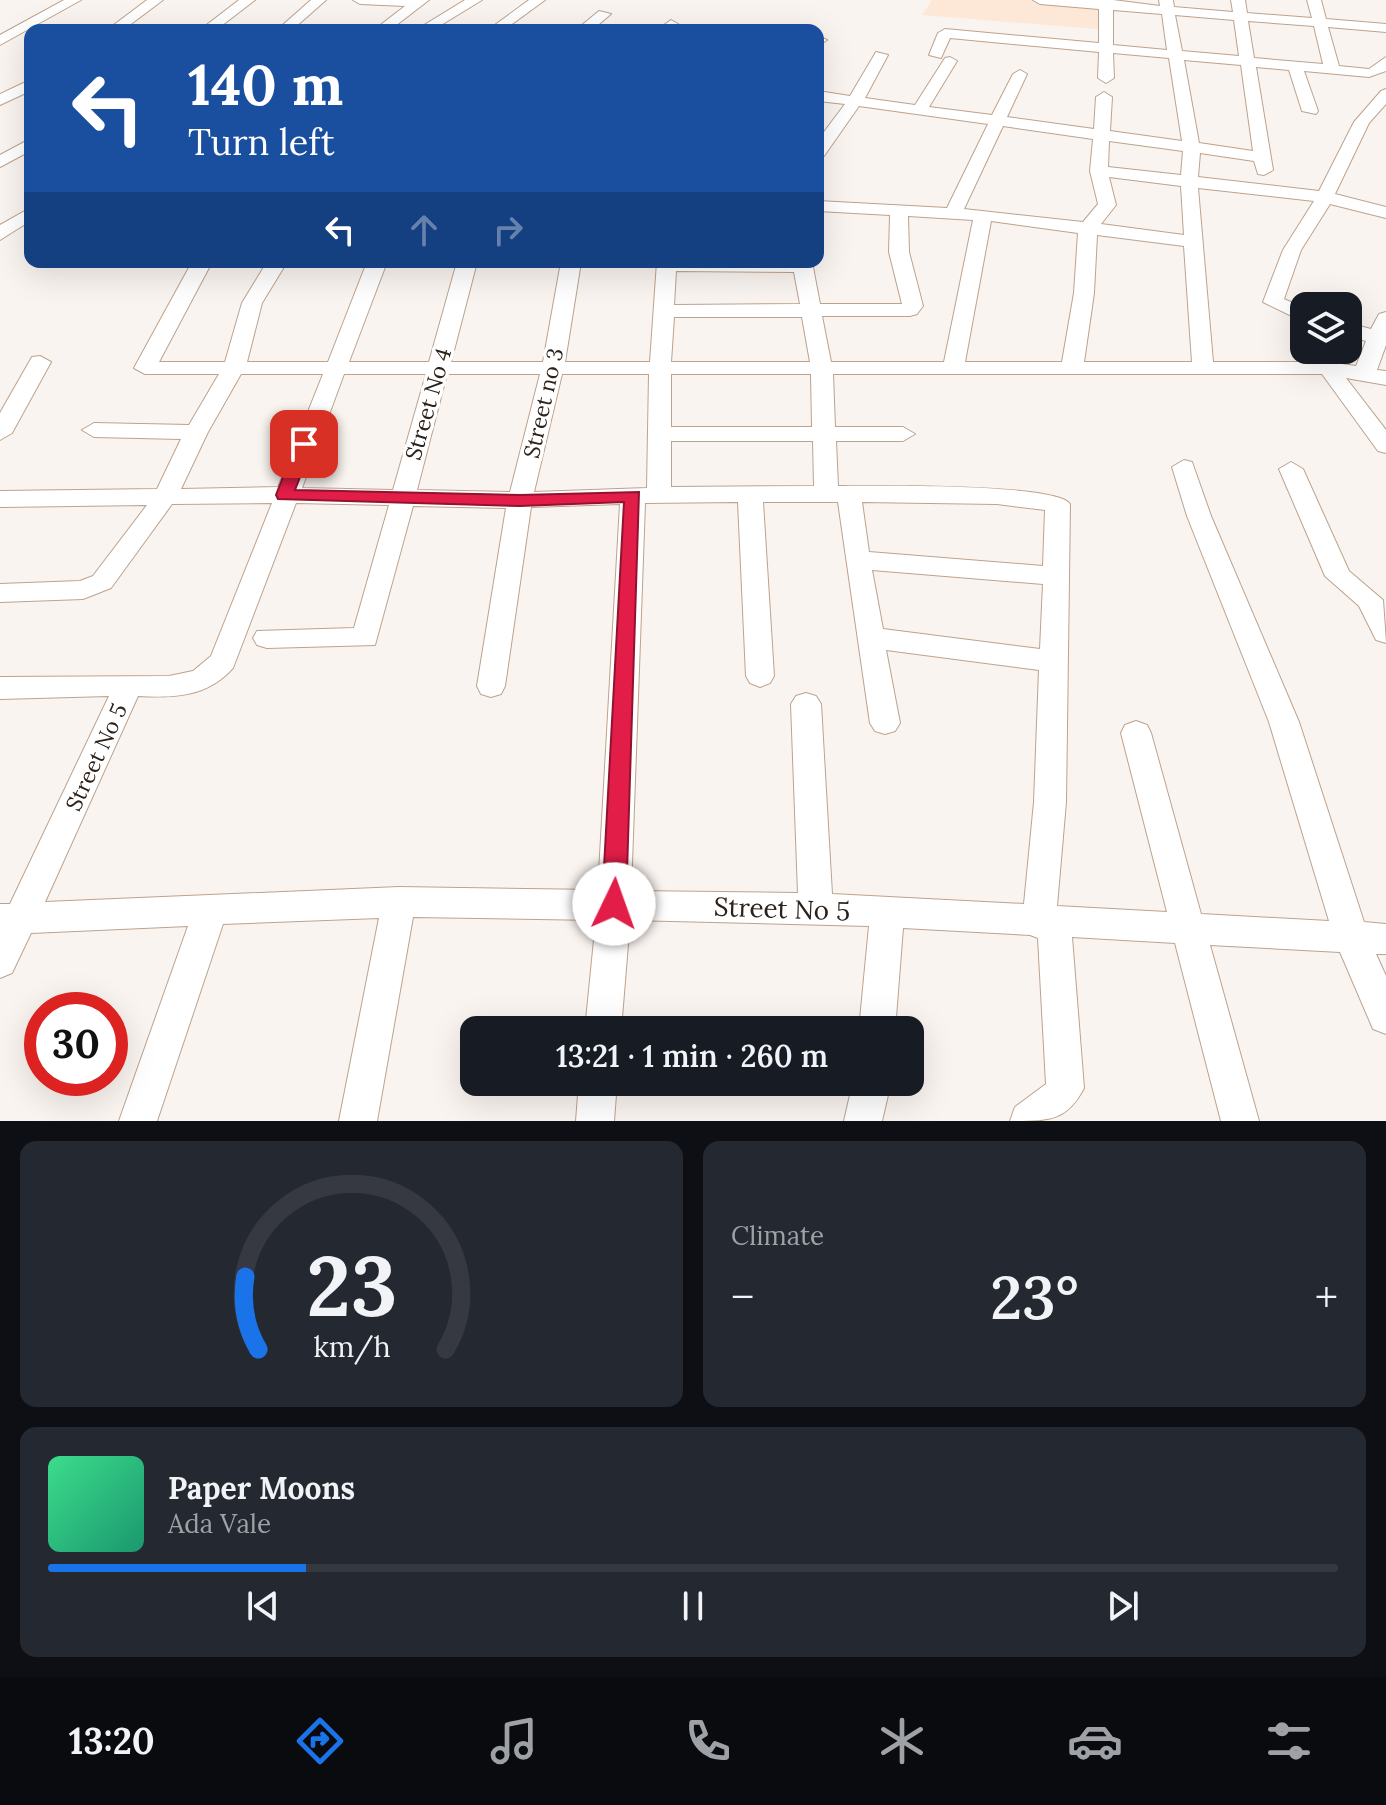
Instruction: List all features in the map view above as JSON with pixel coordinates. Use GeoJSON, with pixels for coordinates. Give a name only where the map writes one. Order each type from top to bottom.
{"type":"FeatureCollection","features":[{"type":"Feature","properties":{"kind":"street"},"geometry":{"type":"LineString","coordinates":[[31,24],[74,0]]}},
{"type":"Feature","properties":{"kind":"street"},"geometry":{"type":"LineString","coordinates":[[122,24],[156,0]]}},
{"type":"Feature","properties":{"kind":"street"},"geometry":{"type":"LineString","coordinates":[[215,24],[248,0]]}},
{"type":"Feature","properties":{"kind":"street"},"geometry":{"type":"LineString","coordinates":[[291,24],[319,0]]}},
{"type":"Feature","properties":{"kind":"street"},"geometry":{"type":"LineString","coordinates":[[360,0],[419,2]]}},
{"type":"Feature","properties":{"kind":"street"},"geometry":{"type":"LineString","coordinates":[[433,24],[475,0]]}},
{"type":"Feature","properties":{"kind":"street"},"geometry":{"type":"LineString","coordinates":[[504,24],[538,0]]}},
{"type":"Feature","properties":{"kind":"street"},"geometry":{"type":"LineString","coordinates":[[1040,0],[1166,5],[1240,16],[1386,28]]}},
{"type":"Feature","properties":{"kind":"street"},"geometry":{"type":"LineString","coordinates":[[1238,0],[1245,60],[1268,189]]}},
{"type":"Feature","properties":{"kind":"street"},"geometry":{"type":"LineString","coordinates":[[1314,0],[1332,69]]}},
{"type":"Feature","properties":{"kind":"street"},"geometry":{"type":"LineString","coordinates":[[393,24],[419,2]]}},
{"type":"Feature","properties":{"kind":"street"},"geometry":{"type":"LineString","coordinates":[[1106,3],[1106,78]]}},
{"type":"Feature","properties":{"kind":"street"},"geometry":{"type":"LineString","coordinates":[[1166,5],[1192,149],[1189,181],[1196,242],[1203,368]]}},
{"type":"Feature","properties":{"kind":"street"},"geometry":{"type":"LineString","coordinates":[[591,24],[604,14]]}},
{"type":"Feature","properties":{"kind":"street"},"geometry":{"type":"LineString","coordinates":[[919,110],[943,58],[946,26],[1030,33],[1173,55],[1375,73],[1385,63]]}},
{"type":"Feature","properties":{"kind":"street"},"geometry":{"type":"LineString","coordinates":[[0,41],[24,28]]}},
{"type":"Feature","properties":{"kind":"street"},"geometry":{"type":"LineString","coordinates":[[953,213],[1021,71],[1030,33]]}},
{"type":"Feature","properties":{"kind":"street"},"geometry":{"type":"LineString","coordinates":[[824,144],[855,101],[881,55]]}},
{"type":"Feature","properties":{"kind":"street"},"geometry":{"type":"LineString","coordinates":[[1295,66],[1310,111]]}},
{"type":"Feature","properties":{"kind":"street"},"geometry":{"type":"LineString","coordinates":[[0,100],[24,88]]}},
{"type":"Feature","properties":{"kind":"street"},"geometry":{"type":"LineString","coordinates":[[1290,310],[1273,302],[1292,250],[1325,197],[1362,122],[1386,94]]}},
{"type":"Feature","properties":{"kind":"street"},"geometry":{"type":"LineString","coordinates":[[824,97],[1262,157]]}},
{"type":"Feature","properties":{"kind":"street"},"geometry":{"type":"LineString","coordinates":[[1072,367],[1084,293],[1088,228],[1107,205],[1099,171],[1104,97]]}},
{"type":"Feature","properties":{"kind":"street"},"geometry":{"type":"LineString","coordinates":[[0,143],[24,145]]}},
{"type":"Feature","properties":{"kind":"street"},"geometry":{"type":"LineString","coordinates":[[0,162],[24,148]]}},
{"type":"Feature","properties":{"kind":"street"},"geometry":{"type":"LineString","coordinates":[[1099,171],[1325,197],[1386,213]]}},
{"type":"Feature","properties":{"kind":"street"},"geometry":{"type":"LineString","coordinates":[[824,206],[983,215],[1196,242]]}},
{"type":"Feature","properties":{"kind":"street"},"geometry":{"type":"LineString","coordinates":[[664,311],[812,313],[910,310],[913,306],[899,252],[899,210]]}},
{"type":"Feature","properties":{"kind":"street"},"geometry":{"type":"LineString","coordinates":[[953,368],[983,215]]}},
{"type":"Feature","properties":{"kind":"street"},"geometry":{"type":"LineString","coordinates":[[0,234],[24,217]]}},
{"type":"Feature","properties":{"kind":"street"},"geometry":{"type":"LineString","coordinates":[[199,268],[145,368],[1328,368],[1375,375],[1382,328],[1362,329]]}},
{"type":"Feature","properties":{"kind":"street"},"geometry":{"type":"LineString","coordinates":[[0,593],[83,590],[102,582],[165,497],[196,432],[234,368],[252,303],[273,268]]}},
{"type":"Feature","properties":{"kind":"street","name":"Street No 5"},"geometry":{"type":"LineString","coordinates":[[0,962],[10,918],[129,685],[188,686],[211,676],[223,661],[284,495],[375,268]]}},
{"type":"Feature","properties":{"kind":"street","name":"Street No 4"},"geometry":{"type":"LineString","coordinates":[[267,638],[365,638],[465,268]]}},
{"type":"Feature","properties":{"kind":"street","name":"Street no 3"},"geometry":{"type":"LineString","coordinates":[[491,686],[520,500],[553,367],[570,268]]}},
{"type":"Feature","properties":{"kind":"street"},"geometry":{"type":"LineString","coordinates":[[604,1016],[646,495],[660,434],[660,368],[667,268]]}},
{"type":"Feature","properties":{"kind":"street"},"geometry":{"type":"LineString","coordinates":[[803,268],[822,370],[824,433],[857,560],[873,638],[885,723]]}},
{"type":"Feature","properties":{"kind":"street"},"geometry":{"type":"LineString","coordinates":[[0,433],[40,362]]}},
{"type":"Feature","properties":{"kind":"street"},"geometry":{"type":"LineString","coordinates":[[1328,368],[1386,446]]}},
{"type":"Feature","properties":{"kind":"street"},"geometry":{"type":"LineString","coordinates":[[94,430],[196,432]]}},
{"type":"Feature","properties":{"kind":"street"},"geometry":{"type":"LineString","coordinates":[[660,434],[903,434]]}},
{"type":"Feature","properties":{"kind":"street"},"geometry":{"type":"LineString","coordinates":[[1184,467],[1199,516],[1284,722],[1352,939],[1386,1017]]}},
{"type":"Feature","properties":{"kind":"street"},"geometry":{"type":"LineString","coordinates":[[1291,469],[1338,576],[1370,600],[1386,633]]}},
{"type":"Feature","properties":{"kind":"street"},"geometry":{"type":"LineString","coordinates":[[0,499],[284,495],[520,500],[646,495],[838,495],[997,496],[1058,504],[1047,923],[1065,1088],[1060,1097],[1029,1121]]}},
{"type":"Feature","properties":{"kind":"street"},"geometry":{"type":"LineString","coordinates":[[750,495],[760,676]]}},
{"type":"Feature","properties":{"kind":"street"},"geometry":{"type":"LineString","coordinates":[[857,560],[1056,576]]}},
{"type":"Feature","properties":{"kind":"street"},"geometry":{"type":"LineString","coordinates":[[873,638],[1052,661]]}},
{"type":"Feature","properties":{"kind":"street"},"geometry":{"type":"LineString","coordinates":[[0,688],[129,685]]}},
{"type":"Feature","properties":{"kind":"street"},"geometry":{"type":"LineString","coordinates":[[806,704],[816,908]]}},
{"type":"Feature","properties":{"kind":"street"},"geometry":{"type":"LineString","coordinates":[[1136,733],[1240,1121]]}},
{"type":"Feature","properties":{"kind":"street"},"geometry":{"type":"LineString","coordinates":[[358,1121],[399,902]]}},
{"type":"Feature","properties":{"kind":"street","name":"Street No 5"},"geometry":{"type":"LineString","coordinates":[[10,918],[399,902],[614,904],[816,908],[1047,923],[1386,939]]}},
{"type":"Feature","properties":{"kind":"street"},"geometry":{"type":"LineString","coordinates":[[138,1121],[211,908]]}},
{"type":"Feature","properties":{"kind":"street"},"geometry":{"type":"LineString","coordinates":[[878,1016],[887,913]]}},
{"type":"Feature","properties":{"kind":"street"},"geometry":{"type":"LineString","coordinates":[[595,1121],[597,1096]]}},
{"type":"Feature","properties":{"kind":"street"},"geometry":{"type":"LineString","coordinates":[[863,1121],[869,1096]]}},
{"type":"Feature","properties":{"kind":"shaded area"},"geometry":{"type":"Polygon","coordinates":[[[932,0],[1102,0],[1098,29],[922,15],[932,0]]]}},
{"type":"Feature","properties":{"kind":"route"},"geometry":{"type":"LineString","coordinates":[[304,444],[284,495],[520,500],[633,496],[614,904]]}}]}
